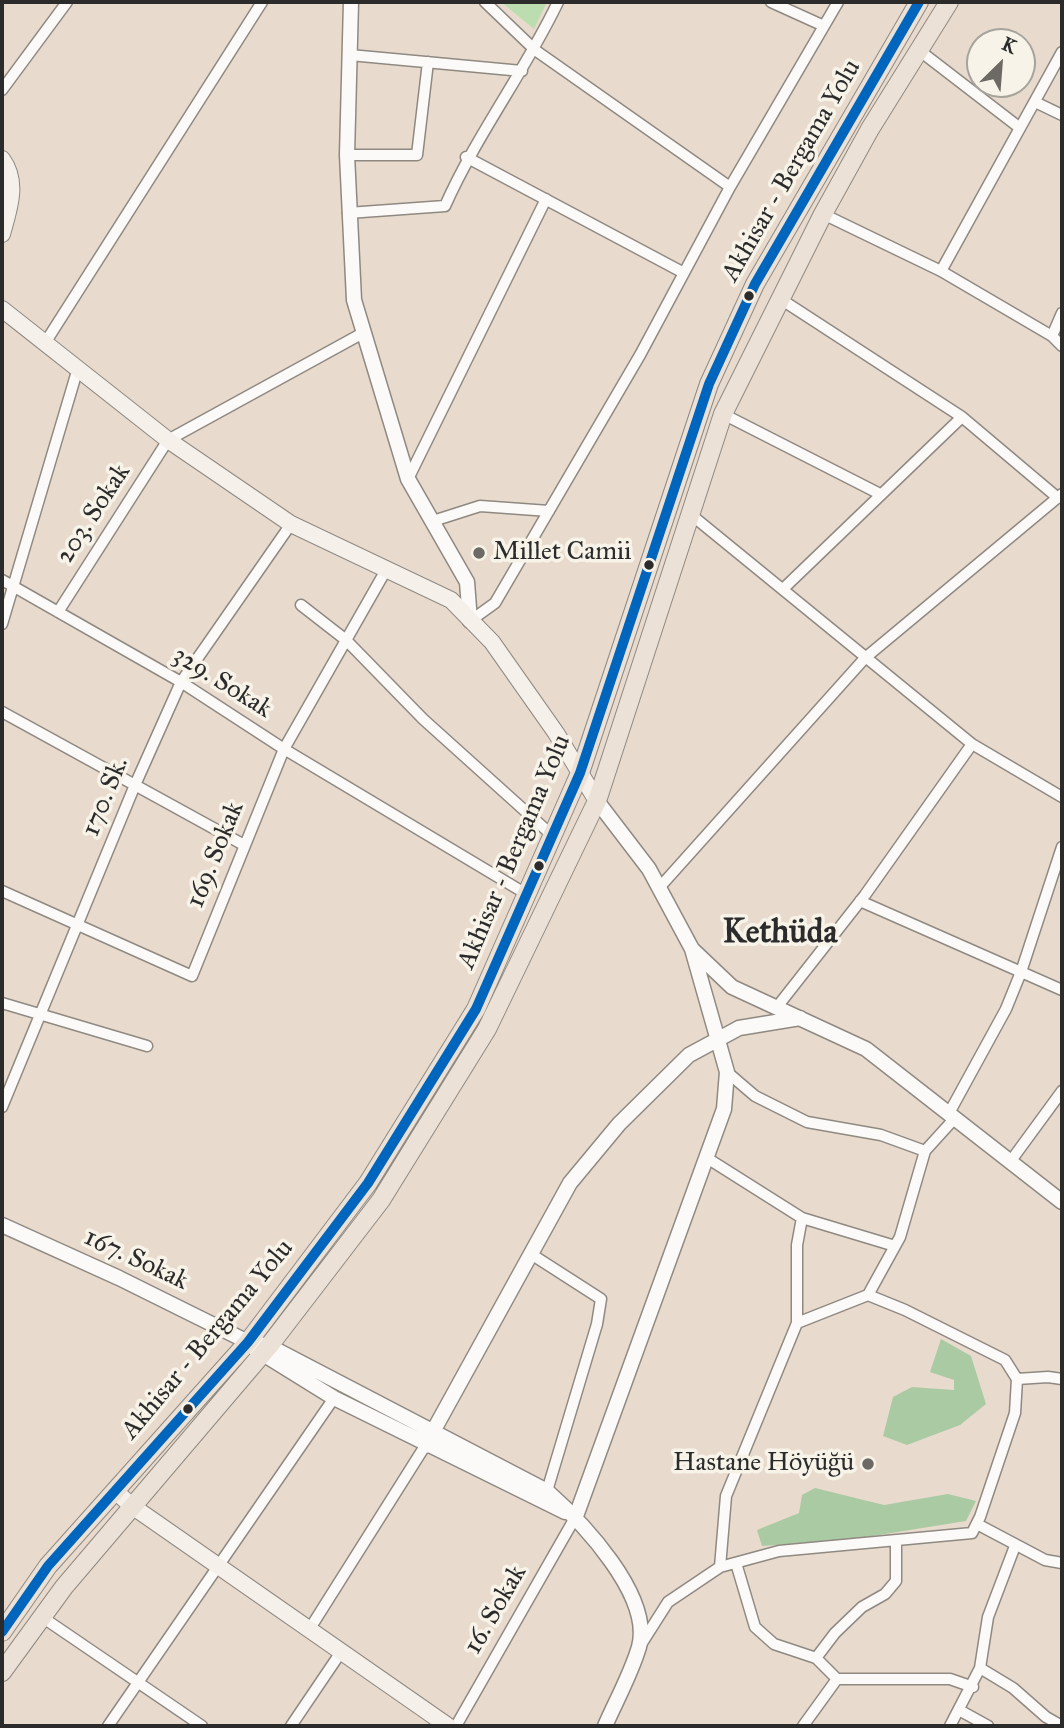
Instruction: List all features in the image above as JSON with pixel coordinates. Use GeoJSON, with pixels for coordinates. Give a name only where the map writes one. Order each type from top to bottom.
{"type":"FeatureCollection","features":[{"type":"Feature","properties":{"kind":"main road","name":"Akhisar - Bergama Yolu"},"geometry":{"type":"LineString","coordinates":[[2,1632],[48,1566],[115,1491],[259,1348],[477,1009],[580,773],[709,384],[755,284],[919,2]]}},
{"type":"Feature","properties":{"kind":"main road","name":"Akhisar - Bergama Yolu"},"geometry":{"type":"LineString","coordinates":[[2,1672],[42,1617],[381,1200],[487,1029],[597,801],[723,414],[823,215],[870,130],[949,2]]}},
{"type":"Feature","properties":{"kind":"main road"},"geometry":{"type":"LineString","coordinates":[[2,159],[8,168],[12,199],[2,234]]}},
{"type":"Feature","properties":{"kind":"main road"},"geometry":{"type":"LineString","coordinates":[[5,317],[45,343],[168,440],[291,524],[451,600],[492,642],[597,801]]}},
{"type":"Feature","properties":{"kind":"main road"},"geometry":{"type":"LineString","coordinates":[[115,1491],[132,1506],[448,1726]]}},
{"type":"Feature","properties":{"kind":"street"},"geometry":{"type":"LineString","coordinates":[[2,90],[67,2]]}},
{"type":"Feature","properties":{"kind":"street"},"geometry":{"type":"LineString","coordinates":[[45,343],[262,2]]}},
{"type":"Feature","properties":{"kind":"street"},"geometry":{"type":"LineString","coordinates":[[351,2],[347,155],[354,300],[408,479],[467,582],[470,621]]}},
{"type":"Feature","properties":{"kind":"street"},"geometry":{"type":"LineString","coordinates":[[485,2],[535,50],[730,187]]}},
{"type":"Feature","properties":{"kind":"street"},"geometry":{"type":"LineString","coordinates":[[348,213],[445,206],[467,157],[535,50],[558,2]]}},
{"type":"Feature","properties":{"kind":"street"},"geometry":{"type":"LineString","coordinates":[[771,2],[824,26]]}},
{"type":"Feature","properties":{"kind":"street"},"geometry":{"type":"LineString","coordinates":[[470,621],[495,603],[838,2]]}},
{"type":"Feature","properties":{"kind":"street"},"geometry":{"type":"LineString","coordinates":[[920,51],[1020,128]]}},
{"type":"Feature","properties":{"kind":"street"},"geometry":{"type":"LineString","coordinates":[[941,271],[1062,52]]}},
{"type":"Feature","properties":{"kind":"street"},"geometry":{"type":"LineString","coordinates":[[350,55],[522,71]]}},
{"type":"Feature","properties":{"kind":"street"},"geometry":{"type":"LineString","coordinates":[[347,155],[417,155],[428,62]]}},
{"type":"Feature","properties":{"kind":"street"},"geometry":{"type":"LineString","coordinates":[[1035,102],[1062,115]]}},
{"type":"Feature","properties":{"kind":"street"},"geometry":{"type":"LineString","coordinates":[[467,157],[684,273]]}},
{"type":"Feature","properties":{"kind":"street"},"geometry":{"type":"LineString","coordinates":[[408,479],[546,199]]}},
{"type":"Feature","properties":{"kind":"street"},"geometry":{"type":"LineString","coordinates":[[823,215],[941,271],[1052,336],[1062,346]]}},
{"type":"Feature","properties":{"kind":"street"},"geometry":{"type":"LineString","coordinates":[[659,888],[865,658],[1060,496],[962,416],[779,298]]}},
{"type":"Feature","properties":{"kind":"street"},"geometry":{"type":"LineString","coordinates":[[1052,336],[1062,313]]}},
{"type":"Feature","properties":{"kind":"street"},"geometry":{"type":"LineString","coordinates":[[168,440],[363,333]]}},
{"type":"Feature","properties":{"kind":"street"},"geometry":{"type":"LineString","coordinates":[[2,624],[78,368]]}},
{"type":"Feature","properties":{"kind":"street"},"geometry":{"type":"LineString","coordinates":[[723,414],[880,494]]}},
{"type":"Feature","properties":{"kind":"street"},"geometry":{"type":"LineString","coordinates":[[784,588],[962,416]]}},
{"type":"Feature","properties":{"kind":"street","name":"203. Sokak"},"geometry":{"type":"LineString","coordinates":[[58,612],[168,440]]}},
{"type":"Feature","properties":{"kind":"street"},"geometry":{"type":"LineString","coordinates":[[433,521],[480,506],[549,511]]}},
{"type":"Feature","properties":{"kind":"street"},"geometry":{"type":"LineString","coordinates":[[689,513],[972,744],[1062,797]]}},
{"type":"Feature","properties":{"kind":"street","name":"170. Sk."},"geometry":{"type":"LineString","coordinates":[[2,1107],[135,785],[181,682],[291,524]]}},
{"type":"Feature","properties":{"kind":"street","name":"169. Sokak"},"geometry":{"type":"LineString","coordinates":[[2,891],[192,976],[284,750],[386,570]]}},
{"type":"Feature","properties":{"kind":"street","name":"329. Sokak"},"geometry":{"type":"LineString","coordinates":[[2,580],[181,682],[284,750],[528,895]]}},
{"type":"Feature","properties":{"kind":"street"},"geometry":{"type":"LineString","coordinates":[[301,605],[346,640],[423,719],[554,837]]}},
{"type":"Feature","properties":{"kind":"street"},"geometry":{"type":"LineString","coordinates":[[2,712],[244,845]]}},
{"type":"Feature","properties":{"kind":"street"},"geometry":{"type":"LineString","coordinates":[[777,1007],[860,901],[972,744]]}},
{"type":"Feature","properties":{"kind":"street"},"geometry":{"type":"LineString","coordinates":[[576,1516],[724,1109],[727,1072],[709,1000],[692,949],[649,869],[597,801]]}},
{"type":"Feature","properties":{"kind":"street"},"geometry":{"type":"LineString","coordinates":[[868,1295],[895,1246],[908,1212],[925,1151],[951,1117],[1006,1009],[1062,847]]}},
{"type":"Feature","properties":{"kind":"street"},"geometry":{"type":"LineString","coordinates":[[860,901],[1062,990]]}},
{"type":"Feature","properties":{"kind":"street"},"geometry":{"type":"LineString","coordinates":[[692,949],[733,987],[866,1049],[1062,1202]]}},
{"type":"Feature","properties":{"kind":"street"},"geometry":{"type":"LineString","coordinates":[[2,1003],[147,1046]]}},
{"type":"Feature","properties":{"kind":"street"},"geometry":{"type":"LineString","coordinates":[[309,1630],[429,1439],[570,1184],[618,1124],[689,1055],[739,1028],[800,1018]]}},
{"type":"Feature","properties":{"kind":"street"},"geometry":{"type":"LineString","coordinates":[[727,1072],[755,1096],[807,1122],[881,1135],[925,1151]]}},
{"type":"Feature","properties":{"kind":"street"},"geometry":{"type":"LineString","coordinates":[[1010,1162],[1062,1091]]}},
{"type":"Feature","properties":{"kind":"street"},"geometry":{"type":"LineString","coordinates":[[707,1158],[802,1218],[895,1246]]}},
{"type":"Feature","properties":{"kind":"street"},"geometry":{"type":"LineString","coordinates":[[720,1567],[726,1496],[797,1323],[797,1245],[802,1218]]}},
{"type":"Feature","properties":{"kind":"street","name":"167. Sokak"},"geometry":{"type":"LineString","coordinates":[[2,1225],[119,1278],[259,1348]]}},
{"type":"Feature","properties":{"kind":"street"},"geometry":{"type":"LineString","coordinates":[[531,1254],[601,1299],[597,1324],[547,1491]]}},
{"type":"Feature","properties":{"kind":"street"},"geometry":{"type":"LineString","coordinates":[[605,1726],[639,1646],[668,1602],[720,1567],[779,1551],[972,1533],[977,1524],[1015,1413],[1017,1380],[1005,1360],[905,1310],[868,1295],[820,1311],[797,1323]]}},
{"type":"Feature","properties":{"kind":"street"},"geometry":{"type":"LineString","coordinates":[[259,1348],[334,1398],[547,1491],[576,1516],[615,1568],[641,1616],[639,1646]]}},
{"type":"Feature","properties":{"kind":"street"},"geometry":{"type":"LineString","coordinates":[[259,1348],[576,1516]]}},
{"type":"Feature","properties":{"kind":"street"},"geometry":{"type":"LineString","coordinates":[[1017,1380],[1048,1377],[1062,1379]]}},
{"type":"Feature","properties":{"kind":"street"},"geometry":{"type":"LineString","coordinates":[[108,1726],[334,1398]]}},
{"type":"Feature","properties":{"kind":"street","name":"16. Sokak"},"geometry":{"type":"LineString","coordinates":[[456,1726],[576,1516]]}},
{"type":"Feature","properties":{"kind":"street"},"geometry":{"type":"LineString","coordinates":[[977,1524],[1045,1560],[1062,1563]]}},
{"type":"Feature","properties":{"kind":"street"},"geometry":{"type":"LineString","coordinates":[[816,1658],[835,1633],[862,1607],[885,1594],[896,1581],[896,1542]]}},
{"type":"Feature","properties":{"kind":"street"},"geometry":{"type":"LineString","coordinates":[[950,1726],[973,1687],[980,1668],[988,1617],[1015,1546]]}},
{"type":"Feature","properties":{"kind":"street"},"geometry":{"type":"LineString","coordinates":[[736,1563],[755,1627],[774,1644],[816,1658],[837,1678],[950,1679],[973,1687]]}},
{"type":"Feature","properties":{"kind":"street"},"geometry":{"type":"LineString","coordinates":[[42,1617],[202,1726]]}},
{"type":"Feature","properties":{"kind":"street"},"geometry":{"type":"LineString","coordinates":[[290,1726],[341,1652]]}},
{"type":"Feature","properties":{"kind":"street"},"geometry":{"type":"LineString","coordinates":[[980,1668],[1013,1688],[1046,1717],[1062,1726]]}},
{"type":"Feature","properties":{"kind":"street"},"geometry":{"type":"LineString","coordinates":[[803,1726],[837,1678]]}},
{"type":"Feature","properties":{"kind":"street"},"geometry":{"type":"LineString","coordinates":[[959,1710],[988,1726]]}},
{"type":"Feature","properties":{"kind":"green space"},"geometry":{"type":"Polygon","coordinates":[[[501,2],[547,2],[534,29],[501,2]]]}},
{"type":"Feature","properties":{"kind":"green space"},"geometry":{"type":"Polygon","coordinates":[[[941,1339],[971,1356],[986,1404],[960,1425],[907,1445],[883,1436],[893,1397],[912,1387],[954,1390],[954,1380],[930,1372],[941,1339]]]}},
{"type":"Feature","properties":{"kind":"green space"},"geometry":{"type":"Polygon","coordinates":[[[815,1488],[884,1505],[948,1494],[976,1501],[966,1521],[854,1539],[762,1546],[757,1530],[799,1513],[802,1495],[815,1488]]]}},
{"type":"Feature","properties":{"kind":"transit line"},"geometry":{"type":"LineString","coordinates":[[2,1632],[48,1566],[248,1342],[368,1183],[476,1009],[580,773],[709,384],[755,284],[919,2]]}},
{"type":"Feature","properties":{"kind":"place","name":"Millet Camii"},"geometry":{"type":"Point","coordinates":[479,553]}},
{"type":"Feature","properties":{"kind":"place","name":"Hastane Höyüğü"},"geometry":{"type":"Point","coordinates":[868,1464]}},
{"type":"Feature","properties":{"kind":"district","name":"Kethüda"},"geometry":{"type":"Point","coordinates":[780,934]}}]}
